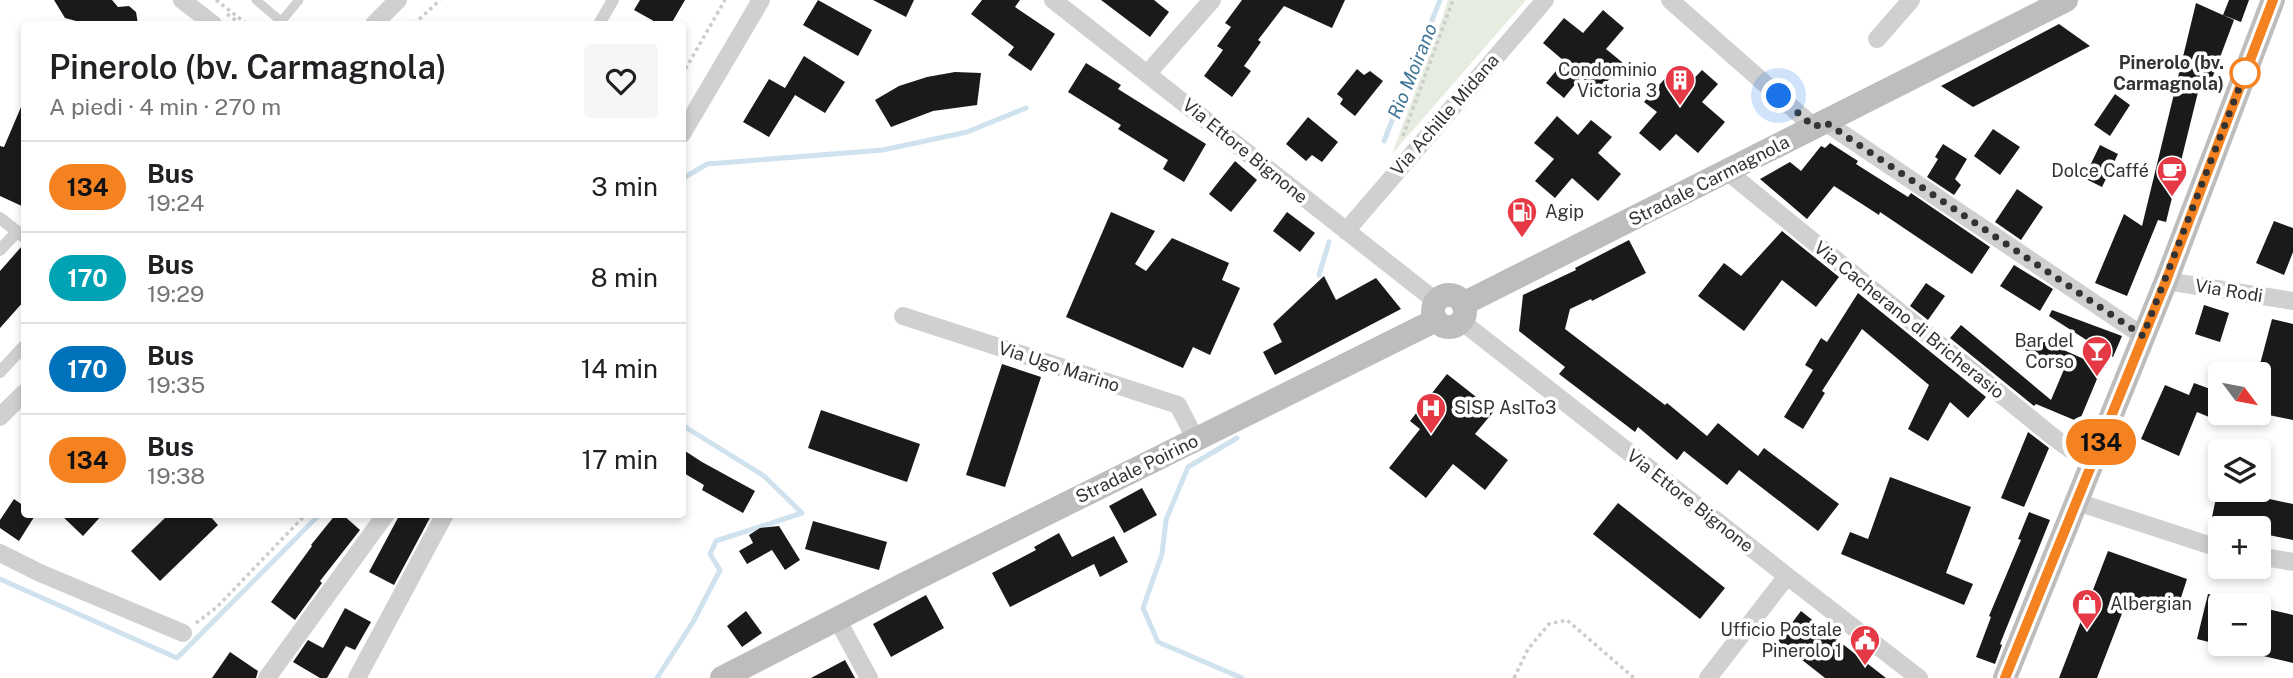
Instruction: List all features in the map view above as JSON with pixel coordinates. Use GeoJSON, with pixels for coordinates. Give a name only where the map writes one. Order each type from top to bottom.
{"type":"FeatureCollection","features":[{"type":"Feature","properties":{"kind":"main road","name":"Stradale Carmagnola"},"geometry":{"type":"LineString","coordinates":[[1462,313],[1728,172],[2066,0]]}},
{"type":"Feature","properties":{"kind":"main road"},"geometry":{"type":"LineString","coordinates":[[2005,678],[2166,281],[2273,0]]}},
{"type":"Feature","properties":{"kind":"main road"},"geometry":{"type":"LineString","coordinates":[[1436,311],[1441,298],[1451,296],[1456,297],[1462,313]]}},
{"type":"Feature","properties":{"kind":"main road","name":"Stradale Poirino"},"geometry":{"type":"LineString","coordinates":[[722,678],[1196,440],[1436,311]]}},
{"type":"Feature","properties":{"kind":"street"},"geometry":{"type":"LineString","coordinates":[[181,0],[209,21]]}},
{"type":"Feature","properties":{"kind":"street"},"geometry":{"type":"LineString","coordinates":[[377,21],[398,0]]}},
{"type":"Feature","properties":{"kind":"street"},"geometry":{"type":"LineString","coordinates":[[601,21],[614,0]]}},
{"type":"Feature","properties":{"kind":"street"},"geometry":{"type":"LineString","coordinates":[[686,127],[761,0]]}},
{"type":"Feature","properties":{"kind":"street","name":"Via Ettore Bignone"},"geometry":{"type":"LineString","coordinates":[[1053,0],[1346,231],[1436,311]]}},
{"type":"Feature","properties":{"kind":"street"},"geometry":{"type":"LineString","coordinates":[[1148,73],[1212,0]]}},
{"type":"Feature","properties":{"kind":"street","name":"Via Achille Midana"},"geometry":{"type":"LineString","coordinates":[[1346,231],[1545,0]]}},
{"type":"Feature","properties":{"kind":"street"},"geometry":{"type":"LineString","coordinates":[[1670,0],[1819,125],[2143,336]]}},
{"type":"Feature","properties":{"kind":"street"},"geometry":{"type":"LineString","coordinates":[[1877,39],[1911,0]]}},
{"type":"Feature","properties":{"kind":"street","name":"Via Cacherano di Bricherasio"},"geometry":{"type":"LineString","coordinates":[[1728,172],[2052,436],[2092,465]]}},
{"type":"Feature","properties":{"kind":"street"},"geometry":{"type":"LineString","coordinates":[[0,218],[21,234],[0,250]]}},
{"type":"Feature","properties":{"kind":"street","name":"Via Rodi"},"geometry":{"type":"LineString","coordinates":[[2166,281],[2293,301]]}},
{"type":"Feature","properties":{"kind":"street","name":"Via Ettore Bignone"},"geometry":{"type":"LineString","coordinates":[[1462,313],[1787,576],[1919,678]]}},
{"type":"Feature","properties":{"kind":"street","name":"Via Ugo Marino"},"geometry":{"type":"LineString","coordinates":[[902,316],[1178,405],[1196,440]]}},
{"type":"Feature","properties":{"kind":"street"},"geometry":{"type":"LineString","coordinates":[[0,372],[21,349]]}},
{"type":"Feature","properties":{"kind":"street"},"geometry":{"type":"LineString","coordinates":[[0,417],[21,396]]}},
{"type":"Feature","properties":{"kind":"street"},"geometry":{"type":"LineString","coordinates":[[2077,502],[2208,545]]}},
{"type":"Feature","properties":{"kind":"street"},"geometry":{"type":"LineString","coordinates":[[267,678],[383,518]]}},
{"type":"Feature","properties":{"kind":"street"},"geometry":{"type":"LineString","coordinates":[[357,678],[443,518]]}},
{"type":"Feature","properties":{"kind":"street"},"geometry":{"type":"LineString","coordinates":[[0,553],[40,573],[183,633]]}},
{"type":"Feature","properties":{"kind":"street"},"geometry":{"type":"LineString","coordinates":[[2271,558],[2293,562]]}},
{"type":"Feature","properties":{"kind":"street"},"geometry":{"type":"LineString","coordinates":[[1708,678],[1787,576]]}},
{"type":"Feature","properties":{"kind":"street"},"geometry":{"type":"LineString","coordinates":[[837,619],[869,678]]}},
{"type":"Feature","properties":{"kind":"lane"},"geometry":{"type":"LineString","coordinates":[[256,0],[279,21]]}},
{"type":"Feature","properties":{"kind":"lane"},"geometry":{"type":"LineString","coordinates":[[283,21],[299,0]]}},
{"type":"Feature","properties":{"kind":"path"},"geometry":{"type":"LineString","coordinates":[[216,0],[243,21]]}},
{"type":"Feature","properties":{"kind":"path"},"geometry":{"type":"LineString","coordinates":[[417,21],[440,0]]}},
{"type":"Feature","properties":{"kind":"path"},"geometry":{"type":"LineString","coordinates":[[686,68],[725,0]]}},
{"type":"Feature","properties":{"kind":"path"},"geometry":{"type":"LineString","coordinates":[[1414,151],[1402,140],[1454,0]]}},
{"type":"Feature","properties":{"kind":"path"},"geometry":{"type":"LineString","coordinates":[[183,633],[217,607],[302,518]]}},
{"type":"Feature","properties":{"kind":"path"},"geometry":{"type":"LineString","coordinates":[[1514,678],[1528,649],[1549,624],[1567,620],[1634,678]]}},
{"type":"Feature","properties":{"kind":"shaded area"},"geometry":{"type":"Polygon","coordinates":[[[1448,0],[1526,0],[1392,154],[1442,19],[1448,0]]]}},
{"type":"Feature","properties":{"kind":"building"},"geometry":{"type":"Polygon","coordinates":[[[54,0],[112,0],[118,7],[129,6],[136,12],[138,21],[76,21],[65,18],[54,0]]]}},
{"type":"Feature","properties":{"kind":"building"},"geometry":{"type":"Polygon","coordinates":[[[640,0],[685,0],[673,21],[654,21],[634,10],[640,0]]]}},
{"type":"Feature","properties":{"kind":"building"},"geometry":{"type":"Polygon","coordinates":[[[818,0],[872,30],[858,56],[803,25],[818,0]]]}},
{"type":"Feature","properties":{"kind":"building"},"geometry":{"type":"Polygon","coordinates":[[[873,0],[914,0],[906,17],[873,0]]]}},
{"type":"Feature","properties":{"kind":"building"},"geometry":{"type":"Polygon","coordinates":[[[982,0],[1020,0],[1015,7],[1055,34],[1031,71],[1008,55],[1014,47],[971,14],[982,0]]]}},
{"type":"Feature","properties":{"kind":"building"},"geometry":{"type":"Polygon","coordinates":[[[1101,0],[1154,0],[1169,12],[1150,37],[1101,0]]]}},
{"type":"Feature","properties":{"kind":"building"},"geometry":{"type":"Polygon","coordinates":[[[1242,0],[1345,0],[1332,28],[1284,6],[1258,40],[1261,42],[1244,66],[1251,71],[1232,97],[1204,76],[1223,50],[1217,46],[1231,27],[1225,23],[1242,0]]]}},
{"type":"Feature","properties":{"kind":"building"},"geometry":{"type":"Polygon","coordinates":[[[2229,0],[2249,0],[2241,22],[2223,15],[2229,0]]]}},
{"type":"Feature","properties":{"kind":"building"},"geometry":{"type":"Polygon","coordinates":[[[2196,3],[2234,20],[2210,84],[2201,80],[2166,222],[2158,220],[2127,296],[2095,283],[2124,214],[2142,226],[2196,3]]]}},
{"type":"Feature","properties":{"kind":"building"},"geometry":{"type":"Polygon","coordinates":[[[1603,10],[1624,28],[1606,49],[1623,63],[1598,92],[1581,77],[1564,98],[1546,83],[1564,61],[1543,43],[1564,18],[1583,33],[1603,10]]]}},
{"type":"Feature","properties":{"kind":"building"},"geometry":{"type":"Polygon","coordinates":[[[2059,24],[2090,46],[1973,107],[1941,86],[2059,24]]]}},
{"type":"Feature","properties":{"kind":"building"},"geometry":{"type":"Polygon","coordinates":[[[804,56],[845,82],[825,113],[795,95],[769,137],[743,122],[769,79],[785,88],[804,56]]]}},
{"type":"Feature","properties":{"kind":"building"},"geometry":{"type":"Polygon","coordinates":[[[1086,63],[1121,85],[1118,89],[1206,144],[1184,182],[1163,169],[1168,160],[1118,129],[1121,125],[1068,92],[1086,63]]]}},
{"type":"Feature","properties":{"kind":"building"},"geometry":{"type":"Polygon","coordinates":[[[1357,69],[1364,75],[1370,71],[1383,81],[1355,116],[1340,104],[1343,99],[1337,94],[1357,69]]]}},
{"type":"Feature","properties":{"kind":"building","name":"Condominio Victoria 3"},"geometry":{"type":"Polygon","coordinates":[[[1702,70],[1718,84],[1702,102],[1725,122],[1698,153],[1676,134],[1660,151],[1639,133],[1657,112],[1644,102],[1669,74],[1685,88],[1702,70]]]}},
{"type":"Feature","properties":{"kind":"building"},"geometry":{"type":"Polygon","coordinates":[[[955,72],[981,73],[977,105],[933,111],[891,127],[875,100],[899,86],[955,72]]]}},
{"type":"Feature","properties":{"kind":"building"},"geometry":{"type":"Polygon","coordinates":[[[2115,94],[2130,105],[2110,136],[2094,125],[2115,94]]]}},
{"type":"Feature","properties":{"kind":"building"},"geometry":{"type":"Polygon","coordinates":[[[21,107],[21,206],[0,196],[0,146],[4,147],[21,107]]]}},
{"type":"Feature","properties":{"kind":"building"},"geometry":{"type":"Polygon","coordinates":[[[1557,116],[1578,135],[1591,120],[1612,137],[1598,153],[1621,174],[1598,201],[1572,178],[1555,198],[1535,181],[1554,159],[1534,143],[1557,116]]]}},
{"type":"Feature","properties":{"kind":"building"},"geometry":{"type":"Polygon","coordinates":[[[1308,117],[1338,142],[1322,162],[1312,155],[1306,161],[1286,144],[1308,117]]]}},
{"type":"Feature","properties":{"kind":"building"},"geometry":{"type":"Polygon","coordinates":[[[1993,129],[2020,147],[2000,175],[1974,156],[1993,129]]]}},
{"type":"Feature","properties":{"kind":"building"},"geometry":{"type":"Polygon","coordinates":[[[1830,143],[1858,161],[1856,164],[1908,197],[1911,193],[1990,247],[1972,274],[1880,212],[1879,215],[1834,186],[1807,219],[1760,179],[1790,162],[1801,171],[1821,146],[1825,148],[1830,143]]]}},
{"type":"Feature","properties":{"kind":"building"},"geometry":{"type":"Polygon","coordinates":[[[1943,144],[1967,159],[1955,179],[1961,185],[1954,195],[1927,177],[1943,144]]]}},
{"type":"Feature","properties":{"kind":"building"},"geometry":{"type":"Polygon","coordinates":[[[2100,145],[2118,154],[2102,187],[2084,178],[2100,145]]]}},
{"type":"Feature","properties":{"kind":"building"},"geometry":{"type":"Polygon","coordinates":[[[1235,161],[1257,180],[1231,212],[1209,194],[1235,161]]]}},
{"type":"Feature","properties":{"kind":"building"},"geometry":{"type":"Polygon","coordinates":[[[2017,189],[2043,207],[2021,240],[1995,222],[2017,189]]]}},
{"type":"Feature","properties":{"kind":"building"},"geometry":{"type":"Polygon","coordinates":[[[1111,212],[1155,231],[1135,264],[1146,271],[1172,238],[1229,263],[1222,280],[1240,288],[1210,355],[1193,347],[1183,368],[1066,317],[1111,212]]]}},
{"type":"Feature","properties":{"kind":"building"},"geometry":{"type":"Polygon","coordinates":[[[1287,212],[1315,233],[1300,252],[1273,231],[1287,212]]]}},
{"type":"Feature","properties":{"kind":"building"},"geometry":{"type":"Polygon","coordinates":[[[2274,221],[2293,228],[2293,252],[2284,275],[2256,263],[2274,221]]]}},
{"type":"Feature","properties":{"kind":"building"},"geometry":{"type":"Polygon","coordinates":[[[1782,231],[1839,277],[1816,307],[1782,280],[1744,331],[1698,296],[1724,263],[1741,276],[1782,231]]]}},
{"type":"Feature","properties":{"kind":"building"},"geometry":{"type":"Polygon","coordinates":[[[1629,240],[1646,273],[1592,301],[1591,299],[1570,309],[1565,329],[1665,405],[1667,403],[1707,436],[1718,423],[1758,456],[1764,448],[1839,504],[1818,531],[1739,470],[1727,485],[1684,451],[1677,460],[1638,427],[1635,432],[1559,374],[1565,367],[1519,331],[1523,295],[1576,270],[1575,268],[1629,240]]]}},
{"type":"Feature","properties":{"kind":"building"},"geometry":{"type":"Polygon","coordinates":[[[21,247],[21,304],[0,328],[0,271],[21,247]]]}},
{"type":"Feature","properties":{"kind":"building"},"geometry":{"type":"Polygon","coordinates":[[[2014,265],[2053,289],[2040,311],[2000,286],[2014,265]]]}},
{"type":"Feature","properties":{"kind":"building"},"geometry":{"type":"Polygon","coordinates":[[[1324,276],[1336,300],[1376,278],[1401,309],[1275,375],[1263,352],[1282,342],[1273,324],[1324,276]]]}},
{"type":"Feature","properties":{"kind":"building"},"geometry":{"type":"Polygon","coordinates":[[[1926,283],[1945,296],[1928,320],[1910,306],[1926,283]]]}},
{"type":"Feature","properties":{"kind":"building"},"geometry":{"type":"Polygon","coordinates":[[[1858,293],[1986,397],[1968,418],[1950,402],[1928,441],[1908,429],[1929,385],[1862,329],[1822,391],[1825,393],[1803,429],[1784,417],[1813,370],[1805,365],[1821,338],[1827,342],[1858,293]]]}},
{"type":"Feature","properties":{"kind":"building"},"geometry":{"type":"Polygon","coordinates":[[[2204,305],[2229,313],[2220,342],[2195,334],[2204,305]]]}},
{"type":"Feature","properties":{"kind":"building"},"geometry":{"type":"Polygon","coordinates":[[[2052,310],[2122,336],[2113,357],[2049,316],[2052,310]]]}},
{"type":"Feature","properties":{"kind":"building"},"geometry":{"type":"Polygon","coordinates":[[[2272,319],[2293,324],[2293,420],[2272,416],[2272,362],[2261,362],[2272,319]]]}},
{"type":"Feature","properties":{"kind":"building"},"geometry":{"type":"Polygon","coordinates":[[[1961,325],[2051,400],[2065,367],[2025,350],[2032,336],[2102,367],[2079,422],[2036,404],[2034,406],[1950,338],[1961,325]]]}},
{"type":"Feature","properties":{"kind":"building"},"geometry":{"type":"Polygon","coordinates":[[[1002,364],[1041,377],[1005,487],[966,475],[1002,364]]]}},
{"type":"Feature","properties":{"kind":"building","name":"SISP AslTo3"},"geometry":{"type":"Polygon","coordinates":[[[1447,374],[1494,411],[1475,434],[1508,460],[1485,490],[1453,464],[1426,498],[1389,468],[1420,429],[1410,421],[1447,374]]]}},
{"type":"Feature","properties":{"kind":"building"},"geometry":{"type":"Polygon","coordinates":[[[2194,383],[2208,388],[2208,417],[2197,412],[2179,456],[2141,439],[2165,385],[2189,395],[2194,383]]]}},
{"type":"Feature","properties":{"kind":"building"},"geometry":{"type":"Polygon","coordinates":[[[821,410],[920,444],[907,482],[808,448],[821,410]]]}},
{"type":"Feature","properties":{"kind":"building"},"geometry":{"type":"Polygon","coordinates":[[[2028,432],[2049,448],[2024,507],[2001,498],[2028,432]]]}},
{"type":"Feature","properties":{"kind":"building"},"geometry":{"type":"Polygon","coordinates":[[[686,452],[755,491],[743,513],[702,490],[704,485],[686,474],[686,452]]]}},
{"type":"Feature","properties":{"kind":"building"},"geometry":{"type":"Polygon","coordinates":[[[1890,477],[1971,507],[1946,573],[1973,584],[1964,605],[1841,554],[1850,532],[1868,539],[1890,477]]]}},
{"type":"Feature","properties":{"kind":"building"},"geometry":{"type":"Polygon","coordinates":[[[1142,488],[1157,515],[1124,533],[1109,506],[1142,488]]]}},
{"type":"Feature","properties":{"kind":"building"},"geometry":{"type":"Polygon","coordinates":[[[14,499],[21,504],[21,518],[33,518],[19,541],[0,528],[0,520],[14,499]]]}},
{"type":"Feature","properties":{"kind":"building"},"geometry":{"type":"Polygon","coordinates":[[[2271,499],[2293,504],[2293,540],[2271,535],[2271,516],[2212,516],[2215,502],[2271,502],[2271,499]]]}},
{"type":"Feature","properties":{"kind":"building"},"geometry":{"type":"Polygon","coordinates":[[[1618,503],[1725,588],[1700,619],[1593,534],[1618,503]]]}},
{"type":"Feature","properties":{"kind":"building"},"geometry":{"type":"Polygon","coordinates":[[[2029,512],[2050,520],[2000,644],[2002,645],[1995,664],[1976,657],[2029,512]]]}},
{"type":"Feature","properties":{"kind":"building"},"geometry":{"type":"Polygon","coordinates":[[[64,518],[99,518],[83,536],[64,518]]]}},
{"type":"Feature","properties":{"kind":"building"},"geometry":{"type":"Polygon","coordinates":[[[165,518],[212,518],[218,525],[160,581],[131,551],[165,518]]]}},
{"type":"Feature","properties":{"kind":"building"},"geometry":{"type":"Polygon","coordinates":[[[333,518],[346,518],[360,530],[320,581],[322,583],[295,620],[271,602],[333,518]]]}},
{"type":"Feature","properties":{"kind":"building"},"geometry":{"type":"Polygon","coordinates":[[[398,518],[430,518],[394,585],[369,572],[398,518]]]}},
{"type":"Feature","properties":{"kind":"building"},"geometry":{"type":"Polygon","coordinates":[[[813,521],[887,542],[879,570],[805,549],[813,521]]]}},
{"type":"Feature","properties":{"kind":"building"},"geometry":{"type":"Polygon","coordinates":[[[779,526],[800,560],[785,570],[772,550],[747,564],[739,551],[753,543],[749,535],[760,528],[779,526]]]}},
{"type":"Feature","properties":{"kind":"building"},"geometry":{"type":"Polygon","coordinates":[[[1059,533],[1072,557],[1114,536],[1128,562],[1100,577],[1094,564],[1010,607],[992,573],[1036,550],[1034,547],[1059,533]]]}},
{"type":"Feature","properties":{"kind":"building"},"geometry":{"type":"Polygon","coordinates":[[[2108,551],[2187,579],[2176,613],[2128,598],[2097,678],[2059,678],[2108,551]]]}},
{"type":"Feature","properties":{"kind":"building"},"geometry":{"type":"Polygon","coordinates":[[[2208,594],[2208,642],[2197,639],[2208,594]]]}},
{"type":"Feature","properties":{"kind":"building"},"geometry":{"type":"Polygon","coordinates":[[[926,595],[944,628],[891,657],[873,624],[926,595]]]}},
{"type":"Feature","properties":{"kind":"building"},"geometry":{"type":"Polygon","coordinates":[[[345,608],[371,622],[355,650],[346,646],[327,678],[320,678],[293,662],[308,640],[323,648],[345,608]]]}},
{"type":"Feature","properties":{"kind":"building"},"geometry":{"type":"Polygon","coordinates":[[[2271,610],[2293,615],[2293,663],[2263,656],[2271,656],[2271,610]]]}},
{"type":"Feature","properties":{"kind":"building"},"geometry":{"type":"Polygon","coordinates":[[[746,611],[762,633],[742,647],[727,626],[746,611]]]}},
{"type":"Feature","properties":{"kind":"building"},"geometry":{"type":"Polygon","coordinates":[[[1801,611],[1886,678],[1825,678],[1778,641],[1801,611]]]}},
{"type":"Feature","properties":{"kind":"building"},"geometry":{"type":"Polygon","coordinates":[[[230,652],[258,671],[256,678],[212,678],[230,652]]]}},
{"type":"Feature","properties":{"kind":"building"},"geometry":{"type":"Polygon","coordinates":[[[845,660],[855,678],[811,678],[845,660]]]}},
{"type":"Feature","properties":{"kind":"waterway","name":"Rio Moirano"},"geometry":{"type":"LineString","coordinates":[[1384,141],[1440,0]]}},
{"type":"Feature","properties":{"kind":"waterway"},"geometry":{"type":"LineString","coordinates":[[686,177],[707,164],[883,150],[967,132],[1026,108]]}},
{"type":"Feature","properties":{"kind":"waterway"},"geometry":{"type":"LineString","coordinates":[[1319,275],[1329,242]]}},
{"type":"Feature","properties":{"kind":"waterway","name":"Rio Moirano"},"geometry":{"type":"LineString","coordinates":[[657,678],[693,622],[720,570],[710,554],[716,541],[802,513],[764,476],[686,427]]}},
{"type":"Feature","properties":{"kind":"waterway"},"geometry":{"type":"LineString","coordinates":[[1237,438],[1188,467],[1166,520],[1162,554],[1143,608],[1158,642],[1242,678]]}},
{"type":"Feature","properties":{"kind":"waterway"},"geometry":{"type":"LineString","coordinates":[[0,579],[177,658],[316,518]]}},
{"type":"Feature","properties":{"kind":"bus line","name":"134"},"geometry":{"type":"LineString","coordinates":[[2005,678],[2166,281],[2273,0]]}},
{"type":"Feature","properties":{"kind":"place","name":"Pinerolo (bv. Carmagnola)"},"geometry":{"type":"Point","coordinates":[2245,73]}},
{"type":"Feature","properties":{"kind":"place","name":"Condominio Victoria 3"},"geometry":{"type":"Point","coordinates":[1680,107]}},
{"type":"Feature","properties":{"kind":"place","name":"Dolce Caffé"},"geometry":{"type":"Point","coordinates":[2172,198]}},
{"type":"Feature","properties":{"kind":"place","name":"Agip"},"geometry":{"type":"Point","coordinates":[1522,239]}},
{"type":"Feature","properties":{"kind":"place","name":"Bar del Corso"},"geometry":{"type":"Point","coordinates":[2097,378]}},
{"type":"Feature","properties":{"kind":"place","name":"SISP AslTo3"},"geometry":{"type":"Point","coordinates":[1431,435]}},
{"type":"Feature","properties":{"kind":"place","name":"Albergian"},"geometry":{"type":"Point","coordinates":[2087,631]}},
{"type":"Feature","properties":{"kind":"place","name":"Ufficio Postale Pinerolo 1"},"geometry":{"type":"Point","coordinates":[1865,667]}},
{"type":"Feature","properties":{"kind":"route"},"geometry":{"type":"LineString","coordinates":[[1779,96],[1814,127],[1825,122],[2143,336],[2245,73]]}}]}
